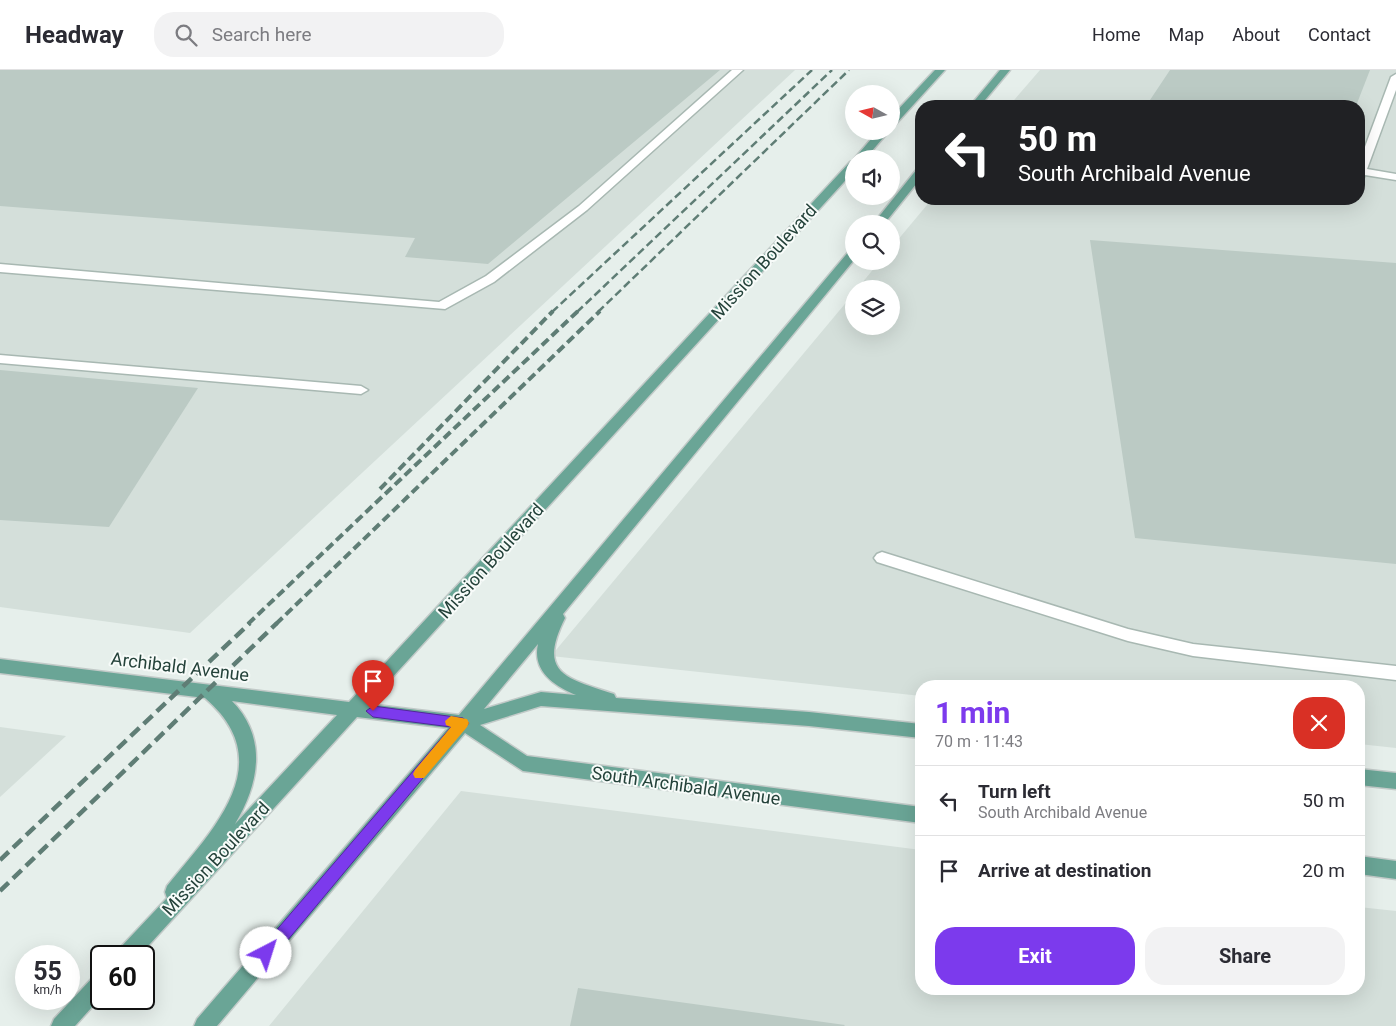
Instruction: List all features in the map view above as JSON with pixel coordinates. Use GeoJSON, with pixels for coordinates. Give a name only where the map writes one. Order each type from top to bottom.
{"type":"FeatureCollection","features":[{"type":"Feature","properties":{"kind":"main road"},"geometry":{"type":"LineString","coordinates":[[900,114],[940,70]]}},
{"type":"Feature","properties":{"kind":"main road"},"geometry":{"type":"LineString","coordinates":[[980,100],[1005,70]]}},
{"type":"Feature","properties":{"kind":"main road"},"geometry":{"type":"LineString","coordinates":[[867,150],[876,140]]}},
{"type":"Feature","properties":{"kind":"main road","name":"Mission Boulevard"},"geometry":{"type":"LineString","coordinates":[[136,945],[845,174]]}},
{"type":"Feature","properties":{"kind":"main road"},"geometry":{"type":"LineString","coordinates":[[885,215],[915,178]]}},
{"type":"Feature","properties":{"kind":"main road"},"geometry":{"type":"LineString","coordinates":[[204,1026],[463,723],[845,263]]}},
{"type":"Feature","properties":{"kind":"main road"},"geometry":{"type":"LineString","coordinates":[[579,583],[555,622],[545,650],[551,673],[562,683],[626,706]]}},
{"type":"Feature","properties":{"kind":"main road","name":"Archibald Avenue"},"geometry":{"type":"LineString","coordinates":[[0,666],[355,709]]}},
{"type":"Feature","properties":{"kind":"main road"},"geometry":{"type":"LineString","coordinates":[[135,945],[242,798],[248,776],[248,756],[243,734],[230,711],[207,690]]}},
{"type":"Feature","properties":{"kind":"main road","name":"South Archibald Avenue"},"geometry":{"type":"LineString","coordinates":[[355,709],[463,723],[541,699],[809,719],[915,730]]}},
{"type":"Feature","properties":{"kind":"main road","name":"South Archibald Avenue"},"geometry":{"type":"LineString","coordinates":[[463,723],[523,763],[802,802],[915,814]]}},
{"type":"Feature","properties":{"kind":"main road"},"geometry":{"type":"LineString","coordinates":[[1365,778],[1396,781]]}},
{"type":"Feature","properties":{"kind":"main road"},"geometry":{"type":"LineString","coordinates":[[1365,867],[1396,870]]}},
{"type":"Feature","properties":{"kind":"main road"},"geometry":{"type":"LineString","coordinates":[[61,1026],[90,995]]}},
{"type":"Feature","properties":{"kind":"lane"},"geometry":{"type":"LineString","coordinates":[[0,268],[441,306],[490,279],[583,208],[738,70]]}},
{"type":"Feature","properties":{"kind":"lane"},"geometry":{"type":"LineString","coordinates":[[1365,161],[1396,77]]}},
{"type":"Feature","properties":{"kind":"lane"},"geometry":{"type":"LineString","coordinates":[[1365,174],[1396,177]]}},
{"type":"Feature","properties":{"kind":"lane"},"geometry":{"type":"LineString","coordinates":[[0,358],[361,390]]}},
{"type":"Feature","properties":{"kind":"lane"},"geometry":{"type":"LineString","coordinates":[[882,558],[1128,635],[1193,650],[1396,673]]}},
{"type":"Feature","properties":{"kind":"shaded area"},"geometry":{"type":"Polygon","coordinates":[[[0,70],[795,70],[190,633],[0,607],[0,70]]]}},
{"type":"Feature","properties":{"kind":"shaded area"},"geometry":{"type":"Polygon","coordinates":[[[1040,70],[1396,70],[1396,748],[1365,745],[1365,680],[915,680],[915,695],[551,656],[845,304],[845,335],[900,335],[900,280],[864,280],[873,270],[900,270],[900,237],[927,205],[1365,205],[1365,100],[1014,100],[1040,70]]]}},
{"type":"Feature","properties":{"kind":"shaded area"},"geometry":{"type":"Polygon","coordinates":[[[0,727],[66,736],[0,797],[0,727]]]}},
{"type":"Feature","properties":{"kind":"shaded area"},"geometry":{"type":"Polygon","coordinates":[[[461,791],[915,849],[915,995],[1365,995],[1365,908],[1396,911],[1396,1026],[269,1026],[461,791]]]}},
{"type":"Feature","properties":{"kind":"building"},"geometry":{"type":"Polygon","coordinates":[[[0,70],[720,70],[488,264],[405,257],[415,238],[0,206],[0,70]]]}},
{"type":"Feature","properties":{"kind":"building"},"geometry":{"type":"Polygon","coordinates":[[[1170,70],[1370,70],[1358,100],[1150,100],[1170,70]]]}},
{"type":"Feature","properties":{"kind":"building"},"geometry":{"type":"Polygon","coordinates":[[[1090,240],[1396,263],[1396,564],[1135,538],[1090,240]]]}},
{"type":"Feature","properties":{"kind":"building"},"geometry":{"type":"Polygon","coordinates":[[[0,370],[198,388],[109,527],[0,520],[0,370]]]}},
{"type":"Feature","properties":{"kind":"building"},"geometry":{"type":"Polygon","coordinates":[[[578,988],[845,1025],[570,1026],[578,988]]]}},
{"type":"Feature","properties":{"kind":"railway"},"geometry":{"type":"LineString","coordinates":[[552,312],[812,70]]}},
{"type":"Feature","properties":{"kind":"railway"},"geometry":{"type":"LineString","coordinates":[[577,312],[832,70]]}},
{"type":"Feature","properties":{"kind":"railway"},"geometry":{"type":"LineString","coordinates":[[598,312],[849,70]]}},
{"type":"Feature","properties":{"kind":"railway"},"geometry":{"type":"LineString","coordinates":[[248,624],[578,311]]}},
{"type":"Feature","properties":{"kind":"railway"},"geometry":{"type":"LineString","coordinates":[[276,624],[600,311]]}},
{"type":"Feature","properties":{"kind":"railway"},"geometry":{"type":"LineString","coordinates":[[380,489],[552,312]]}},
{"type":"Feature","properties":{"kind":"railway"},"geometry":{"type":"LineString","coordinates":[[0,860],[250,623]]}},
{"type":"Feature","properties":{"kind":"railway"},"geometry":{"type":"LineString","coordinates":[[0,891],[277,623]]}},
{"type":"Feature","properties":{"kind":"slow traffic"},"geometry":{"type":"LineString","coordinates":[[419,774],[463,723],[451,721]]}},
{"type":"Feature","properties":{"kind":"route"},"geometry":{"type":"LineString","coordinates":[[266,953],[463,723],[373,711]]}}]}
